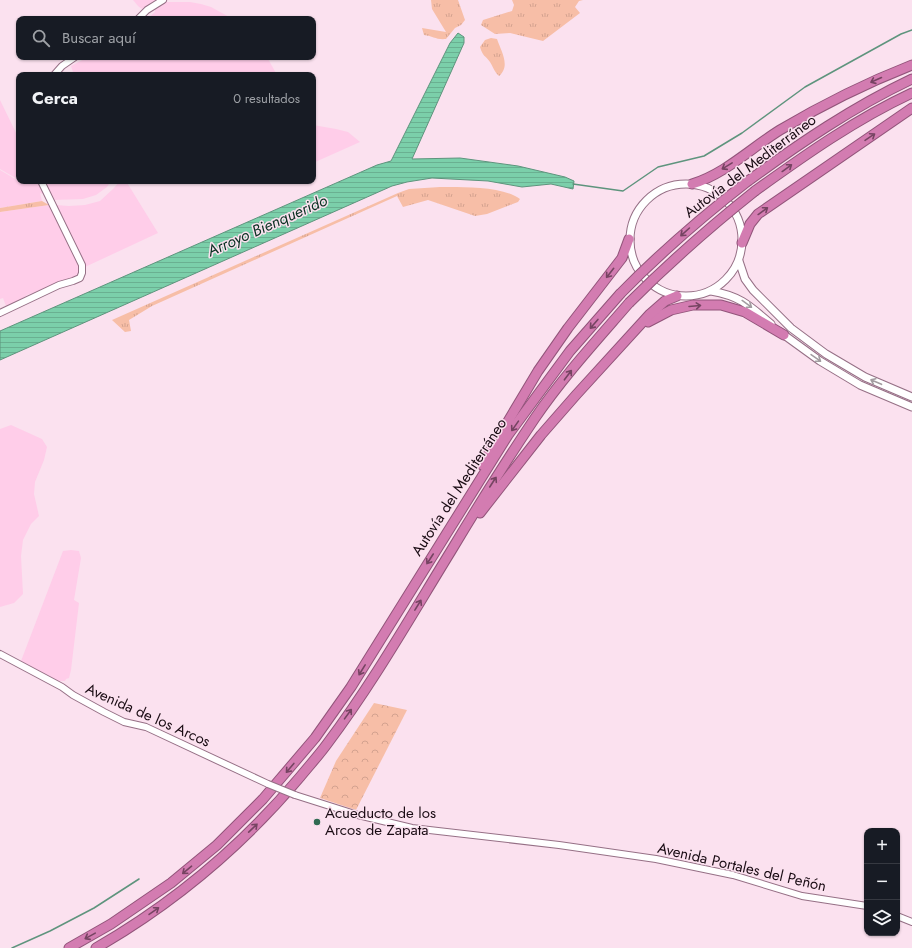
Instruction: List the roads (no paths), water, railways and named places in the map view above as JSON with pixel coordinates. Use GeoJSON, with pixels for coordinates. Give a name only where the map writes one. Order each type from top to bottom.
{"type":"FeatureCollection","features":[{"type":"Feature","properties":{"kind":"highway"},"geometry":{"type":"LineString","coordinates":[[692,184],[704,180],[739,159],[780,130],[839,98],[877,79],[912,65]]}},
{"type":"Feature","properties":{"kind":"highway","name":"Autovía del Mediterráneo"},"geometry":{"type":"LineString","coordinates":[[69,948],[111,924],[171,883],[217,845],[263,799],[315,738],[351,687],[484,472],[528,406],[570,351],[620,294],[648,265],[705,214],[790,150],[846,114],[912,79]]}},
{"type":"Feature","properties":{"kind":"highway","name":"Autovía del Mediterráneo"},"geometry":{"type":"LineString","coordinates":[[96,948],[122,933],[180,892],[225,856],[273,808],[326,746],[363,694],[492,484],[537,416],[579,360],[629,303],[714,224],[755,191],[797,161],[851,126],[912,93]]}},
{"type":"Feature","properties":{"kind":"highway"},"geometry":{"type":"LineString","coordinates":[[742,243],[750,224],[758,214],[912,108]]}},
{"type":"Feature","properties":{"kind":"highway"},"geometry":{"type":"LineString","coordinates":[[439,545],[473,480],[538,370],[622,258],[629,239]]}},
{"type":"Feature","properties":{"kind":"highway"},"geometry":{"type":"LineString","coordinates":[[450,552],[541,435],[629,337],[665,301],[677,296]]}},
{"type":"Feature","properties":{"kind":"highway"},"geometry":{"type":"LineString","coordinates":[[629,337],[651,320],[671,310],[693,305],[721,305],[745,312],[784,335]]}},
{"type":"Feature","properties":{"kind":"main road"},"geometry":{"type":"LineString","coordinates":[[676,184],[692,184],[707,187],[721,195],[732,206],[739,220],[742,243],[739,261],[734,272],[726,281],[711,292],[689,297],[677,296],[662,291],[648,282],[638,270],[631,255],[629,239],[633,221],[638,210],[648,198],[661,189],[676,184]]}},
{"type":"Feature","properties":{"kind":"main road"},"geometry":{"type":"LineString","coordinates":[[739,261],[745,279],[753,290],[792,328],[826,354],[866,377],[912,397]]}},
{"type":"Feature","properties":{"kind":"main road"},"geometry":{"type":"LineString","coordinates":[[711,292],[726,294],[739,299],[756,311],[784,335],[820,361],[860,385],[912,407]]}},
{"type":"Feature","properties":{"kind":"street"},"geometry":{"type":"LineString","coordinates":[[141,16],[147,10],[163,0]]}},
{"type":"Feature","properties":{"kind":"street"},"geometry":{"type":"LineString","coordinates":[[57,72],[71,60]]}},
{"type":"Feature","properties":{"kind":"street"},"geometry":{"type":"LineString","coordinates":[[0,313],[59,285],[73,282],[80,278],[82,273],[82,266],[42,184]]}},
{"type":"Feature","properties":{"kind":"street","name":"Avenida de los Arcos"},"geometry":{"type":"LineString","coordinates":[[0,654],[124,722],[146,727],[268,784],[295,795]]}},
{"type":"Feature","properties":{"kind":"street","name":"Avenida Portales del Peñón"},"geometry":{"type":"LineString","coordinates":[[295,795],[358,815],[412,828],[559,845],[656,859],[714,870],[802,896],[864,906]]}},
{"type":"Feature","properties":{"kind":"street"},"geometry":{"type":"LineString","coordinates":[[900,917],[912,922]]}},
{"type":"Feature","properties":{"kind":"water","name":"Arroyo Bienquerido"},"geometry":{"type":"Polygon","coordinates":[[[458,33],[464,37],[464,43],[412,159],[460,158],[518,166],[565,177],[574,181],[573,189],[551,184],[522,187],[488,181],[432,178],[392,186],[0,360],[0,331],[377,165],[391,161],[450,43],[458,33]]]}},
{"type":"Feature","properties":{"kind":"waterway"},"geometry":{"type":"LineString","coordinates":[[573,184],[623,191],[658,167],[704,156],[742,133],[805,87],[901,34],[912,30]]}},
{"type":"Feature","properties":{"kind":"waterway"},"geometry":{"type":"LineString","coordinates":[[12,948],[50,931],[94,908],[139,879]]}},
{"type":"Feature","properties":{"kind":"place","name":"Acueducto de los Arcos de Zapata"},"geometry":{"type":"Point","coordinates":[317,822]}}]}
